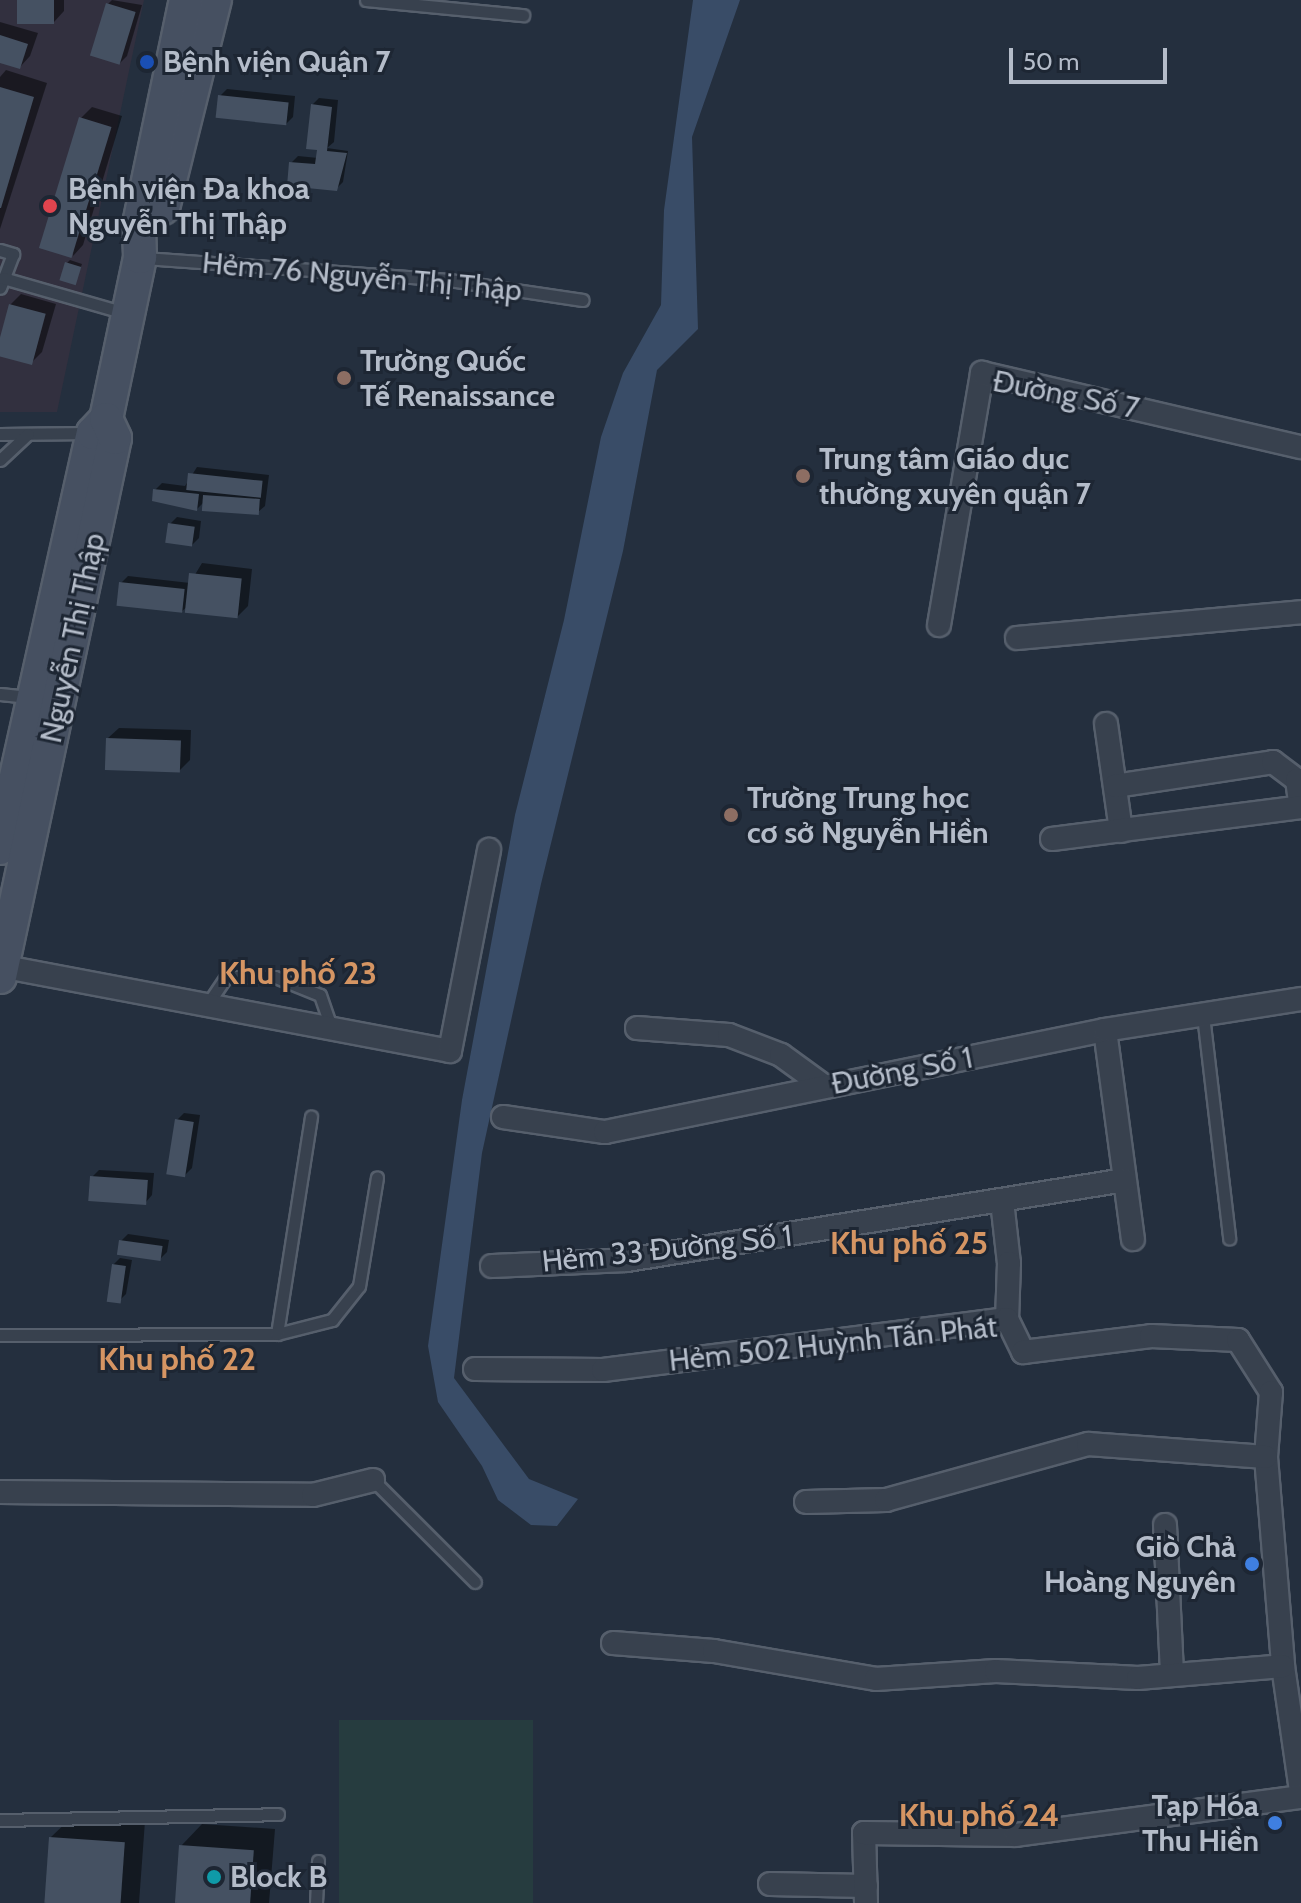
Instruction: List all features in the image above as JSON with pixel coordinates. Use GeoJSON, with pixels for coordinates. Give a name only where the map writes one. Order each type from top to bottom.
{"type":"FeatureCollection","features":[{"type":"Feature","properties":{"kind":"main road","name":"Nguyễn Thị Thập"},"geometry":{"type":"LineString","coordinates":[[1,970],[8,854],[34,697],[128,313],[140,257],[139,224],[186,0]]}},
{"type":"Feature","properties":{"kind":"main road","name":"Nguyễn Thị Thập"},"geometry":{"type":"LineString","coordinates":[[140,257],[159,227],[215,0]]}},
{"type":"Feature","properties":{"kind":"main road","name":"Nguyễn Thị Thập"},"geometry":{"type":"LineString","coordinates":[[8,854],[115,438],[99,426]]}},
{"type":"Feature","properties":{"kind":"street","name":"Đường Số 7"},"geometry":{"type":"LineString","coordinates":[[939,625],[982,373],[1301,447]]}},
{"type":"Feature","properties":{"kind":"street"},"geometry":{"type":"LineString","coordinates":[[1017,638],[1301,612]]}},
{"type":"Feature","properties":{"kind":"street"},"geometry":{"type":"LineString","coordinates":[[1106,724],[1121,831]]}},
{"type":"Feature","properties":{"kind":"street"},"geometry":{"type":"LineString","coordinates":[[1052,839],[1301,807],[1297,780],[1273,762],[1115,786]]}},
{"type":"Feature","properties":{"kind":"street"},"geometry":{"type":"LineString","coordinates":[[1,970],[450,1051],[489,850]]}},
{"type":"Feature","properties":{"kind":"street","name":"Đường Số 1"},"geometry":{"type":"LineString","coordinates":[[503,1117],[605,1132],[1105,1030],[1301,999]]}},
{"type":"Feature","properties":{"kind":"street"},"geometry":{"type":"LineString","coordinates":[[637,1028],[729,1035],[781,1055],[825,1087]]}},
{"type":"Feature","properties":{"kind":"street"},"geometry":{"type":"LineString","coordinates":[[1105,1030],[1133,1239]]}},
{"type":"Feature","properties":{"kind":"street","name":"Hẻm 33 Đường Số 1"},"geometry":{"type":"LineString","coordinates":[[492,1266],[627,1260],[1125,1180]]}},
{"type":"Feature","properties":{"kind":"street"},"geometry":{"type":"LineString","coordinates":[[1002,1201],[1009,1263],[1007,1319]]}},
{"type":"Feature","properties":{"kind":"street","name":"Hẻm 502 Huỳnh Tấn Phát"},"geometry":{"type":"LineString","coordinates":[[475,1369],[603,1370],[1007,1319],[1023,1352],[1151,1336],[1238,1340],[1271,1392],[1266,1457],[1283,1666],[1299,1779]]}},
{"type":"Feature","properties":{"kind":"street"},"geometry":{"type":"LineString","coordinates":[[806,1502],[886,1500],[1088,1444],[1266,1457]]}},
{"type":"Feature","properties":{"kind":"street"},"geometry":{"type":"LineString","coordinates":[[0,1492],[313,1495],[373,1480]]}},
{"type":"Feature","properties":{"kind":"street"},"geometry":{"type":"LineString","coordinates":[[1165,1525],[1172,1675]]}},
{"type":"Feature","properties":{"kind":"street"},"geometry":{"type":"LineString","coordinates":[[613,1643],[714,1651],[876,1679],[996,1671],[1172,1675],[1283,1666]]}},
{"type":"Feature","properties":{"kind":"street"},"geometry":{"type":"LineString","coordinates":[[770,1884],[866,1895],[864,1833],[1016,1835],[1301,1797]]}},
{"type":"Feature","properties":{"kind":"lane"},"geometry":{"type":"LineString","coordinates":[[366,0],[523,15]]}},
{"type":"Feature","properties":{"kind":"lane"},"geometry":{"type":"LineString","coordinates":[[0,250],[13,254],[1,283],[128,313]]}},
{"type":"Feature","properties":{"kind":"lane","name":"Hẻm 76 Nguyễn Thị Thập"},"geometry":{"type":"LineString","coordinates":[[140,257],[449,280],[583,300]]}},
{"type":"Feature","properties":{"kind":"lane"},"geometry":{"type":"LineString","coordinates":[[0,434],[99,426]]}},
{"type":"Feature","properties":{"kind":"lane"},"geometry":{"type":"LineString","coordinates":[[0,460],[28,434]]}},
{"type":"Feature","properties":{"kind":"lane"},"geometry":{"type":"LineString","coordinates":[[0,694],[34,697]]}},
{"type":"Feature","properties":{"kind":"lane"},"geometry":{"type":"LineString","coordinates":[[206,1006],[226,977],[275,977],[320,995],[333,1030]]}},
{"type":"Feature","properties":{"kind":"lane"},"geometry":{"type":"LineString","coordinates":[[1203,1015],[1229,1238]]}},
{"type":"Feature","properties":{"kind":"lane"},"geometry":{"type":"LineString","coordinates":[[277,1334],[311,1117]]}},
{"type":"Feature","properties":{"kind":"lane"},"geometry":{"type":"LineString","coordinates":[[0,1335],[277,1334],[332,1320],[359,1286],[377,1177]]}},
{"type":"Feature","properties":{"kind":"lane"},"geometry":{"type":"LineString","coordinates":[[373,1480],[475,1582]]}},
{"type":"Feature","properties":{"kind":"lane"},"geometry":{"type":"LineString","coordinates":[[0,1820],[278,1814]]}},
{"type":"Feature","properties":{"kind":"lane"},"geometry":{"type":"LineString","coordinates":[[316,1903],[318,1861]]}},
{"type":"Feature","properties":{"kind":"shaded area","name":"Bệnh viện Đa khoa Nguyễn Thị Thập"},"geometry":{"type":"Polygon","coordinates":[[[0,0],[144,0],[57,412],[0,412],[0,0]]]}},
{"type":"Feature","properties":{"kind":"green space"},"geometry":{"type":"Polygon","coordinates":[[[339,1720],[533,1720],[533,1903],[339,1903],[339,1720]]]}},
{"type":"Feature","properties":{"kind":"water"},"geometry":{"type":"Polygon","coordinates":[[[693,0],[740,0],[692,137],[698,329],[657,370],[623,551],[541,884],[482,1153],[454,1378],[529,1479],[578,1499],[557,1526],[531,1525],[498,1500],[482,1466],[438,1402],[428,1346],[462,1100],[515,815],[564,620],[601,437],[623,373],[661,305],[664,210],[693,0]]]}},
{"type":"Feature","properties":{"kind":"building"},"geometry":{"type":"Polygon","coordinates":[[[17,0],[54,0],[54,24],[17,24],[17,0]]]}},
{"type":"Feature","properties":{"kind":"building"},"geometry":{"type":"Polygon","coordinates":[[[106,3],[136,12],[120,65],[90,56],[106,3]]]}},
{"type":"Feature","properties":{"kind":"building"},"geometry":{"type":"Polygon","coordinates":[[[0,35],[28,44],[20,69],[0,63],[0,35]]]}},
{"type":"Feature","properties":{"kind":"building"},"geometry":{"type":"Polygon","coordinates":[[[0,87],[34,97],[1,208],[0,208],[0,87]]]}},
{"type":"Feature","properties":{"kind":"building"},"geometry":{"type":"Polygon","coordinates":[[[218,95],[289,102],[286,125],[216,118],[218,95]]]}},
{"type":"Feature","properties":{"kind":"building"},"geometry":{"type":"Polygon","coordinates":[[[311,104],[332,107],[327,151],[347,153],[337,191],[287,186],[289,162],[315,164],[317,150],[306,149],[311,104]]]}},
{"type":"Feature","properties":{"kind":"building"},"geometry":{"type":"Polygon","coordinates":[[[79,117],[112,127],[71,258],[39,248],[79,117]]]}},
{"type":"Feature","properties":{"kind":"building"},"geometry":{"type":"Polygon","coordinates":[[[65,262],[81,267],[76,285],[59,280],[65,262]]]}},
{"type":"Feature","properties":{"kind":"building"},"geometry":{"type":"Polygon","coordinates":[[[9,304],[46,314],[32,365],[0,356],[0,338],[9,304]]]}},
{"type":"Feature","properties":{"kind":"building"},"geometry":{"type":"Polygon","coordinates":[[[188,473],[263,481],[261,498],[186,490],[188,473]]]}},
{"type":"Feature","properties":{"kind":"building"},"geometry":{"type":"Polygon","coordinates":[[[153,489],[199,494],[197,511],[152,501],[153,489]]]}},
{"type":"Feature","properties":{"kind":"building"},"geometry":{"type":"Polygon","coordinates":[[[203,495],[260,499],[259,515],[202,511],[203,495]]]}},
{"type":"Feature","properties":{"kind":"building"},"geometry":{"type":"Polygon","coordinates":[[[168,523],[195,527],[192,547],[165,543],[168,523]]]}},
{"type":"Feature","properties":{"kind":"building"},"geometry":{"type":"Polygon","coordinates":[[[189,573],[242,579],[238,618],[185,613],[189,573]]]}},
{"type":"Feature","properties":{"kind":"building"},"geometry":{"type":"Polygon","coordinates":[[[119,582],[185,589],[182,613],[116,606],[119,582]]]}},
{"type":"Feature","properties":{"kind":"building"},"geometry":{"type":"Polygon","coordinates":[[[106,738],[181,741],[180,773],[105,770],[106,738]]]}},
{"type":"Feature","properties":{"kind":"building"},"geometry":{"type":"Polygon","coordinates":[[[175,1119],[194,1122],[185,1177],[166,1174],[175,1119]]]}},
{"type":"Feature","properties":{"kind":"building"},"geometry":{"type":"Polygon","coordinates":[[[90,1176],[148,1180],[146,1205],[88,1201],[90,1176]]]}},
{"type":"Feature","properties":{"kind":"building"},"geometry":{"type":"Polygon","coordinates":[[[119,1240],[163,1246],[160,1261],[117,1255],[119,1240]]]}},
{"type":"Feature","properties":{"kind":"building"},"geometry":{"type":"Polygon","coordinates":[[[112,1264],[126,1266],[121,1304],[107,1302],[112,1264]]]}},
{"type":"Feature","properties":{"kind":"building"},"geometry":{"type":"Polygon","coordinates":[[[49,1837],[125,1842],[121,1903],[44,1903],[49,1837]]]}},
{"type":"Feature","properties":{"kind":"building","name":"Block B"},"geometry":{"type":"Polygon","coordinates":[[[179,1845],[254,1850],[250,1903],[175,1903],[179,1845]]]}},
{"type":"Feature","properties":{"kind":"place","name":"Bệnh viện Quận 7"},"geometry":{"type":"Point","coordinates":[147,62]}},
{"type":"Feature","properties":{"kind":"place","name":"Bệnh viện Đa khoa Nguyễn Thị Thập"},"geometry":{"type":"Point","coordinates":[50,206]}},
{"type":"Feature","properties":{"kind":"place","name":"Trường Quốc Tế Renaissance"},"geometry":{"type":"Point","coordinates":[344,378]}},
{"type":"Feature","properties":{"kind":"place","name":"Trung tâm Giáo dục thường xuyên quận 7"},"geometry":{"type":"Point","coordinates":[803,476]}},
{"type":"Feature","properties":{"kind":"place","name":"Trường Trung học cơ sở Nguyễn Hiền"},"geometry":{"type":"Point","coordinates":[731,815]}},
{"type":"Feature","properties":{"kind":"place","name":"Giò Chả Hoàng Nguyên"},"geometry":{"type":"Point","coordinates":[1252,1564]}},
{"type":"Feature","properties":{"kind":"place","name":"Tạp Hóa Thu Hiền"},"geometry":{"type":"Point","coordinates":[1275,1823]}},
{"type":"Feature","properties":{"kind":"place","name":"Block B"},"geometry":{"type":"Point","coordinates":[214,1877]}},
{"type":"Feature","properties":{"kind":"district","name":"Khu phố 23"},"geometry":{"type":"Point","coordinates":[298,973]}},
{"type":"Feature","properties":{"kind":"district","name":"Khu phố 25"},"geometry":{"type":"Point","coordinates":[909,1243]}},
{"type":"Feature","properties":{"kind":"district","name":"Khu phố 22"},"geometry":{"type":"Point","coordinates":[177,1359]}},
{"type":"Feature","properties":{"kind":"district","name":"Khu phố 24"},"geometry":{"type":"Point","coordinates":[979,1815]}}]}
